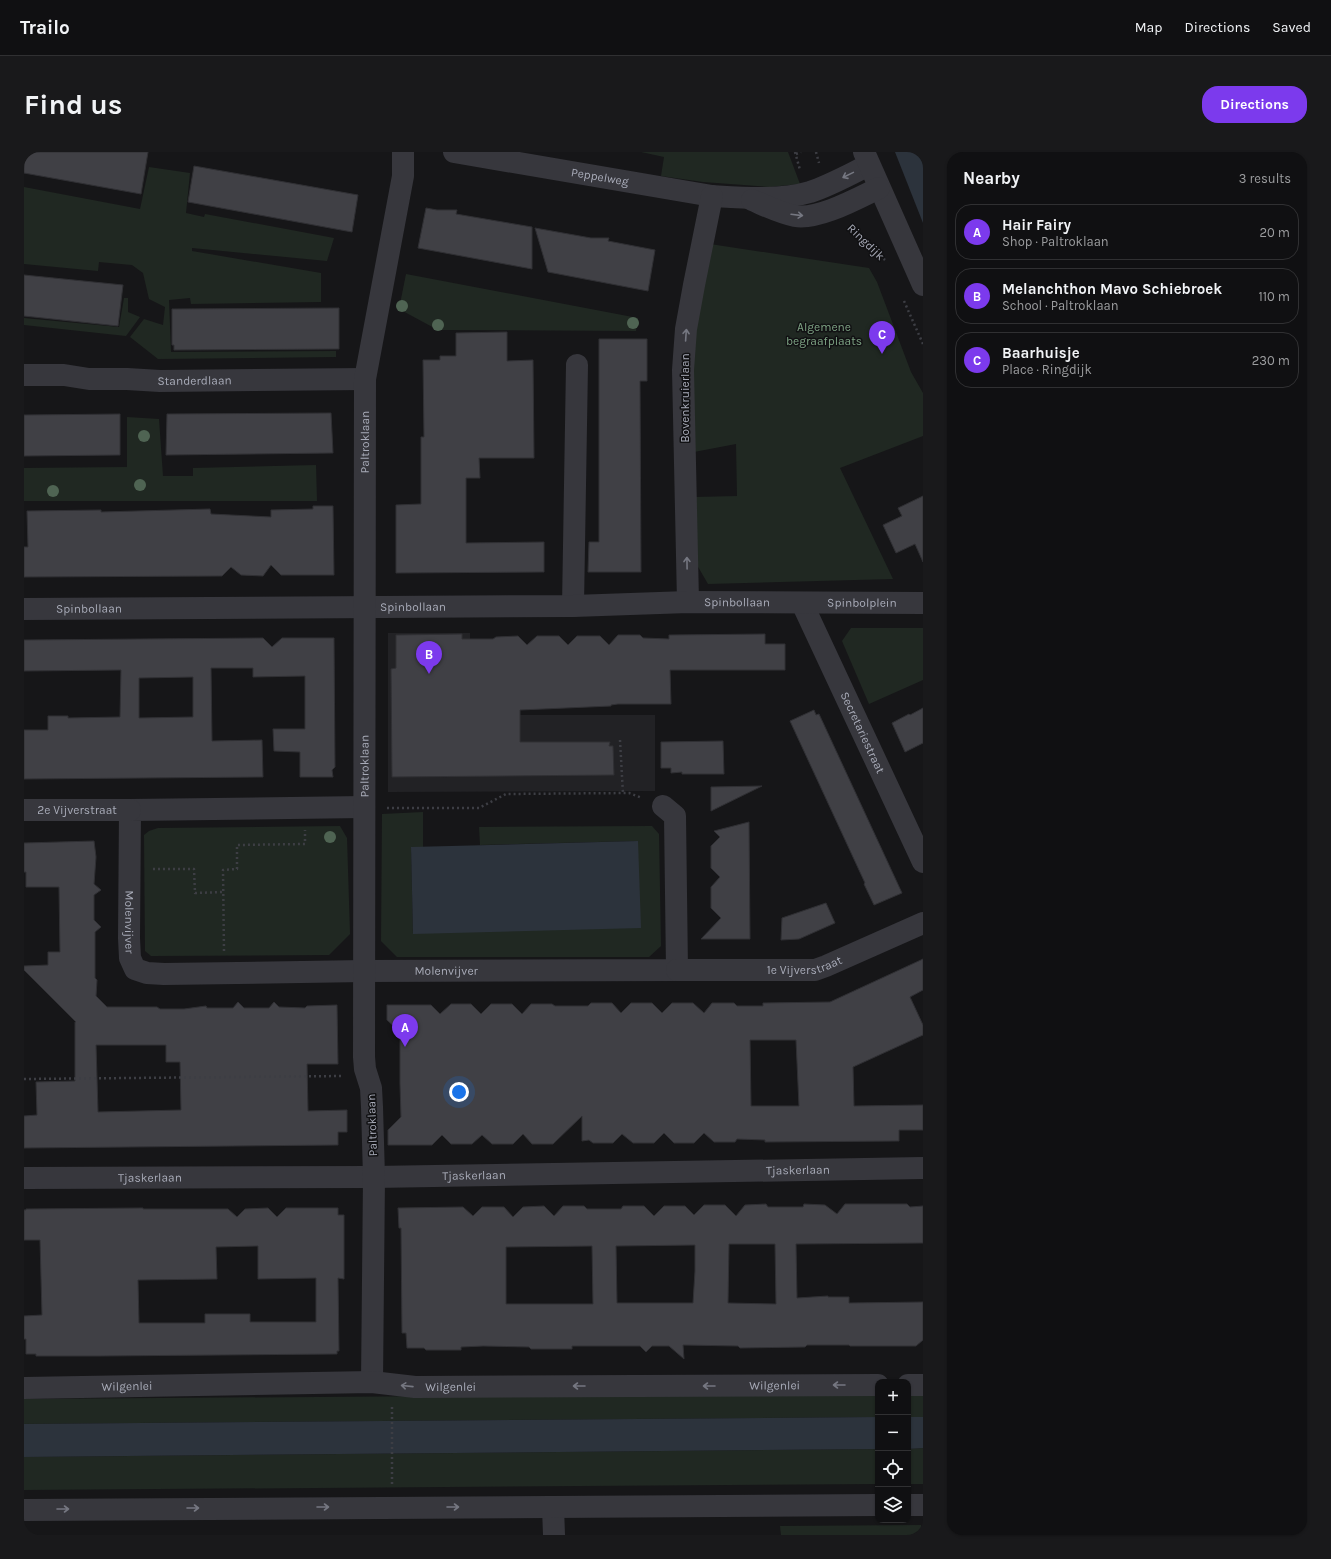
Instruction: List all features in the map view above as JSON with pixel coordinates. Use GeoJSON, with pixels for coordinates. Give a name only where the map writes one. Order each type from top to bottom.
{"type":"FeatureCollection","features":[{"type":"Feature","properties":{"kind":"street","name":"Paltroklaan"},"geometry":{"type":"LineString","coordinates":[[372,1382],[374,1177],[371,1088],[365,1069],[364,1057],[365,379],[403,176],[403,152]]}},
{"type":"Feature","properties":{"kind":"street","name":"Peppelweg"},"geometry":{"type":"LineString","coordinates":[[454,152],[712,196],[747,198],[789,196],[810,192],[827,185],[866,158]]}},
{"type":"Feature","properties":{"kind":"street"},"geometry":{"type":"LineString","coordinates":[[866,158],[923,285]]}},
{"type":"Feature","properties":{"kind":"street","name":"Peppelweg"},"geometry":{"type":"LineString","coordinates":[[747,198],[782,213],[796,216],[811,216],[837,207],[879,188]]}},
{"type":"Feature","properties":{"kind":"street","name":"Bovenkruierlaan"},"geometry":{"type":"LineString","coordinates":[[688,602],[683,370],[687,322],[712,196]]}},
{"type":"Feature","properties":{"kind":"street"},"geometry":{"type":"LineString","coordinates":[[573,606],[577,365]]}},
{"type":"Feature","properties":{"kind":"street","name":"Standerdlaan"},"geometry":{"type":"LineString","coordinates":[[24,375],[64,375],[89,379],[160,381],[365,379]]}},
{"type":"Feature","properties":{"kind":"street","name":"Spinbollaan"},"geometry":{"type":"LineString","coordinates":[[24,609],[573,606],[688,602],[802,603]]}},
{"type":"Feature","properties":{"kind":"street","name":"Spinbolplein"},"geometry":{"type":"LineString","coordinates":[[802,603],[923,603]]}},
{"type":"Feature","properties":{"kind":"street","name":"Secretariestraat"},"geometry":{"type":"LineString","coordinates":[[802,603],[923,862]]}},
{"type":"Feature","properties":{"kind":"street"},"geometry":{"type":"LineString","coordinates":[[663,806],[676,816],[677,970]]}},
{"type":"Feature","properties":{"kind":"street"},"geometry":{"type":"LineString","coordinates":[[130,810],[364,807]]}},
{"type":"Feature","properties":{"kind":"street","name":"2e Vijverstraat"},"geometry":{"type":"LineString","coordinates":[[24,810],[130,810]]}},
{"type":"Feature","properties":{"kind":"street","name":"Molenvijver"},"geometry":{"type":"LineString","coordinates":[[130,810],[130,958],[135,969],[147,973],[677,970]]}},
{"type":"Feature","properties":{"kind":"street","name":"1e Vijverstraat"},"geometry":{"type":"LineString","coordinates":[[677,970],[815,970],[923,923]]}},
{"type":"Feature","properties":{"kind":"street","name":"Tjaskerlaan"},"geometry":{"type":"LineString","coordinates":[[24,1178],[374,1177],[923,1168]]}},
{"type":"Feature","properties":{"kind":"street","name":"Wilgenlei"},"geometry":{"type":"LineString","coordinates":[[24,1388],[372,1382],[415,1387],[875,1385]]}},
{"type":"Feature","properties":{"kind":"street"},"geometry":{"type":"LineString","coordinates":[[911,1385],[923,1384]]}},
{"type":"Feature","properties":{"kind":"street"},"geometry":{"type":"LineString","coordinates":[[911,1504],[923,1504]]}},
{"type":"Feature","properties":{"kind":"street"},"geometry":{"type":"LineString","coordinates":[[24,1510],[394,1506],[553,1507],[875,1505]]}},
{"type":"Feature","properties":{"kind":"street"},"geometry":{"type":"LineString","coordinates":[[553,1507],[554,1535]]}},
{"type":"Feature","properties":{"kind":"path"},"geometry":{"type":"LineString","coordinates":[[796,154],[801,152]]}},
{"type":"Feature","properties":{"kind":"path","name":"Ringdijk"},"geometry":{"type":"LineString","coordinates":[[837,207],[844,221],[887,262]]}},
{"type":"Feature","properties":{"kind":"path"},"geometry":{"type":"LineString","coordinates":[[902,296],[923,344]]}},
{"type":"Feature","properties":{"kind":"path"},"geometry":{"type":"LineString","coordinates":[[620,740],[623,794]]}},
{"type":"Feature","properties":{"kind":"path"},"geometry":{"type":"LineString","coordinates":[[364,807],[479,808],[506,794],[629,793],[663,806]]}},
{"type":"Feature","properties":{"kind":"path"},"geometry":{"type":"LineString","coordinates":[[224,973],[224,870],[237,869],[237,845],[306,844],[306,808]]}},
{"type":"Feature","properties":{"kind":"path"},"geometry":{"type":"LineString","coordinates":[[129,868],[194,869],[194,893],[223,892]]}},
{"type":"Feature","properties":{"kind":"path"},"geometry":{"type":"LineString","coordinates":[[24,1079],[367,1076]]}},
{"type":"Feature","properties":{"kind":"path"},"geometry":{"type":"LineString","coordinates":[[392,1405],[392,1468]]}},
{"type":"Feature","properties":{"kind":"shaded area"},"geometry":{"type":"Polygon","coordinates":[[[895,152],[923,152],[923,223],[895,152]]]}},
{"type":"Feature","properties":{"kind":"shaded area"},"geometry":{"type":"Polygon","coordinates":[[[388,633],[470,633],[470,715],[655,715],[655,791],[388,792],[388,633]]]}},
{"type":"Feature","properties":{"kind":"shaded area"},"geometry":{"type":"Polygon","coordinates":[[[638,841],[641,928],[413,934],[411,847],[638,841]]]}},
{"type":"Feature","properties":{"kind":"shaded area"},"geometry":{"type":"Polygon","coordinates":[[[875,1417],[875,1449],[24,1457],[24,1424],[875,1417]]]}},
{"type":"Feature","properties":{"kind":"shaded area"},"geometry":{"type":"Polygon","coordinates":[[[911,1417],[923,1417],[923,1448],[911,1449],[911,1417]]]}},
{"type":"Feature","properties":{"kind":"green space"},"geometry":{"type":"Polygon","coordinates":[[[641,152],[788,152],[800,184],[769,187],[703,182],[661,176],[664,157],[641,152]]]}},
{"type":"Feature","properties":{"kind":"green space"},"geometry":{"type":"Polygon","coordinates":[[[149,167],[190,173],[186,213],[204,217],[205,214],[334,238],[327,261],[192,248],[192,251],[321,273],[321,302],[191,304],[190,298],[169,300],[171,352],[336,351],[336,357],[158,359],[130,337],[144,319],[163,325],[165,307],[149,299],[143,273],[132,265],[99,262],[98,271],[24,264],[24,187],[140,209],[149,167]]]}},
{"type":"Feature","properties":{"kind":"green space","name":"Algemene begraafplaats"},"geometry":{"type":"Polygon","coordinates":[[[710,244],[869,268],[877,282],[911,372],[923,393],[923,436],[840,468],[893,579],[708,584],[697,565],[695,497],[737,496],[736,444],[694,452],[692,354],[710,244]]]}},
{"type":"Feature","properties":{"kind":"green space"},"geometry":{"type":"Polygon","coordinates":[[[406,274],[638,318],[636,331],[438,330],[399,309],[406,274]]]}},
{"type":"Feature","properties":{"kind":"green space"},"geometry":{"type":"Polygon","coordinates":[[[124,298],[128,298],[128,312],[140,317],[126,336],[24,325],[24,318],[119,327],[124,298]]]}},
{"type":"Feature","properties":{"kind":"green space"},"geometry":{"type":"Polygon","coordinates":[[[127,417],[159,419],[163,476],[193,476],[193,468],[316,465],[317,501],[24,501],[24,468],[127,467],[127,417]]]}},
{"type":"Feature","properties":{"kind":"green space"},"geometry":{"type":"Polygon","coordinates":[[[851,628],[923,628],[923,680],[869,704],[842,641],[851,628]]]}},
{"type":"Feature","properties":{"kind":"green space"},"geometry":{"type":"Polygon","coordinates":[[[423,812],[423,847],[411,847],[413,934],[638,841],[480,845],[479,827],[652,826],[659,834],[661,946],[649,957],[397,957],[381,941],[382,814],[423,812]]]}},
{"type":"Feature","properties":{"kind":"green space"},"geometry":{"type":"Polygon","coordinates":[[[340,826],[347,838],[350,934],[329,955],[151,956],[145,951],[144,835],[149,831],[158,828],[340,826]]]}},
{"type":"Feature","properties":{"kind":"green space"},"geometry":{"type":"Polygon","coordinates":[[[875,1393],[875,1417],[24,1424],[24,1399],[875,1393]]]}},
{"type":"Feature","properties":{"kind":"green space"},"geometry":{"type":"Polygon","coordinates":[[[911,1393],[923,1393],[923,1417],[911,1417],[911,1393]]]}},
{"type":"Feature","properties":{"kind":"green space"},"geometry":{"type":"Polygon","coordinates":[[[923,1448],[923,1484],[911,1484],[911,1449],[923,1448]]]}},
{"type":"Feature","properties":{"kind":"green space"},"geometry":{"type":"Polygon","coordinates":[[[875,1449],[875,1484],[24,1490],[24,1457],[875,1449]]]}},
{"type":"Feature","properties":{"kind":"green space"},"geometry":{"type":"Polygon","coordinates":[[[921,1525],[921,1535],[781,1535],[780,1526],[921,1525]]]}},
{"type":"Feature","properties":{"kind":"building"},"geometry":{"type":"Polygon","coordinates":[[[24,152],[148,152],[141,194],[24,173],[24,152]]]}},
{"type":"Feature","properties":{"kind":"building"},"geometry":{"type":"Polygon","coordinates":[[[194,166],[358,195],[352,232],[188,202],[194,166]]]}},
{"type":"Feature","properties":{"kind":"building"},"geometry":{"type":"Polygon","coordinates":[[[426,208],[437,210],[457,210],[456,214],[532,227],[532,269],[418,248],[426,208]]]}},
{"type":"Feature","properties":{"kind":"building"},"geometry":{"type":"Polygon","coordinates":[[[535,228],[591,238],[609,238],[608,241],[655,250],[648,291],[548,272],[535,228]]]}},
{"type":"Feature","properties":{"kind":"building"},"geometry":{"type":"Polygon","coordinates":[[[24,275],[123,285],[118,326],[24,316],[24,275]]]}},
{"type":"Feature","properties":{"kind":"building"},"geometry":{"type":"Polygon","coordinates":[[[339,308],[339,349],[174,350],[174,345],[172,345],[172,309],[339,308]]]}},
{"type":"Feature","properties":{"kind":"building"},"geometry":{"type":"Polygon","coordinates":[[[507,332],[507,361],[533,360],[534,458],[479,458],[480,478],[466,478],[466,543],[544,542],[544,572],[396,573],[396,505],[421,504],[421,437],[424,437],[423,360],[440,360],[440,356],[456,356],[456,333],[507,332]]]}},
{"type":"Feature","properties":{"kind":"building"},"geometry":{"type":"Polygon","coordinates":[[[599,339],[647,339],[647,381],[640,381],[641,572],[588,572],[589,542],[599,542],[599,339]]]}},
{"type":"Feature","properties":{"kind":"building"},"geometry":{"type":"Polygon","coordinates":[[[331,413],[333,453],[166,455],[167,414],[331,413]]]}},
{"type":"Feature","properties":{"kind":"building"},"geometry":{"type":"Polygon","coordinates":[[[120,414],[120,455],[24,456],[24,415],[120,414]]]}},
{"type":"Feature","properties":{"kind":"building"},"geometry":{"type":"Polygon","coordinates":[[[923,496],[923,562],[915,544],[896,553],[883,525],[902,516],[898,508],[923,496]]]}},
{"type":"Feature","properties":{"kind":"building"},"geometry":{"type":"Polygon","coordinates":[[[313,506],[333,506],[334,575],[281,575],[271,565],[263,576],[241,575],[231,567],[222,576],[24,577],[24,547],[28,547],[27,511],[101,510],[101,512],[210,509],[211,514],[271,517],[271,510],[313,509],[313,506]]]}},
{"type":"Feature","properties":{"kind":"building"},"geometry":{"type":"Polygon","coordinates":[[[462,634],[462,639],[493,639],[496,637],[518,636],[527,645],[537,636],[559,636],[568,645],[577,636],[600,636],[609,645],[618,635],[640,635],[643,638],[669,639],[669,635],[765,634],[765,644],[785,644],[785,670],[670,670],[671,704],[618,704],[611,706],[520,710],[520,742],[610,742],[609,746],[613,746],[614,775],[392,777],[391,669],[396,668],[396,635],[462,634]]]}},
{"type":"Feature","properties":{"kind":"building"},"geometry":{"type":"Polygon","coordinates":[[[263,638],[272,647],[282,638],[334,638],[335,767],[332,770],[333,777],[300,777],[300,752],[274,751],[273,729],[305,729],[305,676],[253,677],[253,668],[211,668],[212,741],[262,740],[263,777],[24,779],[24,730],[48,730],[48,716],[68,716],[68,718],[120,717],[121,670],[24,671],[24,640],[263,638]],[[193,677],[139,678],[139,718],[193,717],[193,677]]]}},
{"type":"Feature","properties":{"kind":"building"},"geometry":{"type":"Polygon","coordinates":[[[923,708],[923,743],[905,752],[892,723],[923,708]]]}},
{"type":"Feature","properties":{"kind":"building"},"geometry":{"type":"Polygon","coordinates":[[[814,710],[816,715],[819,714],[902,893],[874,905],[790,721],[814,710]]]}},
{"type":"Feature","properties":{"kind":"building"},"geometry":{"type":"Polygon","coordinates":[[[723,741],[724,774],[682,774],[682,772],[671,773],[671,768],[661,768],[661,742],[723,741]]]}},
{"type":"Feature","properties":{"kind":"building"},"geometry":{"type":"Polygon","coordinates":[[[762,786],[711,811],[711,787],[762,786]]]}},
{"type":"Feature","properties":{"kind":"building"},"geometry":{"type":"Polygon","coordinates":[[[749,822],[750,939],[701,939],[721,918],[711,908],[711,887],[720,877],[711,868],[711,846],[720,837],[714,831],[749,822]]]}},
{"type":"Feature","properties":{"kind":"building"},"geometry":{"type":"Polygon","coordinates":[[[94,841],[96,857],[94,884],[101,890],[94,895],[94,920],[101,927],[95,932],[95,978],[97,980],[96,996],[107,1007],[157,1007],[160,1009],[184,1009],[206,1006],[207,1008],[233,1008],[238,1002],[244,1008],[269,1008],[274,1002],[279,1007],[305,1008],[307,1006],[337,1005],[338,1064],[307,1064],[308,1111],[347,1110],[347,1132],[338,1132],[338,1145],[24,1148],[24,1116],[37,1115],[36,1082],[75,1081],[76,1022],[24,970],[24,966],[48,965],[48,952],[60,952],[59,887],[26,887],[26,872],[24,872],[24,843],[94,841]],[[96,1045],[98,1112],[181,1110],[180,1062],[166,1062],[166,1045],[96,1045]]]}},
{"type":"Feature","properties":{"kind":"building"},"geometry":{"type":"Polygon","coordinates":[[[826,903],[835,923],[799,939],[781,940],[782,918],[826,903]]]}},
{"type":"Feature","properties":{"kind":"building"},"geometry":{"type":"Polygon","coordinates":[[[923,959],[923,990],[910,997],[923,1025],[923,1035],[853,1067],[854,1106],[923,1105],[923,1130],[899,1130],[899,1141],[765,1142],[765,1140],[737,1139],[735,1142],[714,1142],[704,1133],[694,1143],[674,1143],[664,1133],[654,1143],[633,1143],[622,1134],[613,1143],[593,1143],[589,1140],[582,1141],[582,1116],[553,1144],[532,1144],[523,1134],[513,1144],[492,1144],[482,1135],[472,1144],[451,1144],[442,1135],[432,1145],[388,1145],[388,1130],[401,1117],[400,1032],[387,1020],[387,1005],[431,1005],[440,1014],[451,1004],[471,1004],[481,1014],[491,1004],[512,1004],[522,1014],[531,1004],[588,1006],[591,1003],[612,1003],[621,1013],[631,1003],[652,1003],[662,1013],[672,1003],[693,1003],[704,1013],[712,1003],[734,1003],[737,1006],[763,1006],[763,1003],[830,1002],[923,959]],[[750,1040],[751,1106],[799,1106],[796,1040],[750,1040]]]}},
{"type":"Feature","properties":{"kind":"building"},"geometry":{"type":"Polygon","coordinates":[[[766,1204],[768,1207],[803,1207],[804,1204],[825,1205],[837,1214],[845,1204],[907,1204],[910,1207],[923,1206],[923,1243],[796,1244],[797,1298],[828,1296],[849,1297],[849,1303],[923,1302],[923,1340],[916,1346],[807,1345],[805,1347],[740,1348],[738,1346],[683,1345],[684,1359],[669,1346],[652,1346],[646,1352],[640,1346],[572,1346],[572,1349],[531,1349],[529,1347],[483,1346],[461,1347],[461,1350],[426,1350],[424,1348],[407,1348],[406,1333],[402,1333],[401,1228],[399,1228],[398,1208],[463,1207],[473,1216],[482,1207],[504,1207],[513,1217],[523,1207],[544,1206],[554,1216],[563,1206],[584,1206],[587,1209],[621,1209],[623,1206],[644,1206],[654,1216],[664,1206],[685,1206],[694,1215],[704,1205],[725,1205],[736,1216],[745,1205],[766,1204]],[[729,1244],[728,1303],[776,1304],[775,1244],[729,1244]],[[695,1245],[616,1246],[617,1303],[693,1303],[695,1245]],[[592,1246],[506,1247],[506,1304],[593,1304],[592,1246]]]}},
{"type":"Feature","properties":{"kind":"building"},"geometry":{"type":"Polygon","coordinates":[[[268,1208],[277,1217],[286,1208],[338,1208],[338,1215],[344,1215],[344,1279],[338,1278],[339,1351],[337,1351],[337,1354],[36,1356],[36,1354],[26,1354],[26,1339],[24,1339],[24,1316],[42,1315],[40,1240],[24,1240],[24,1210],[228,1209],[237,1217],[245,1209],[268,1208]],[[258,1246],[216,1247],[217,1279],[138,1280],[139,1323],[205,1323],[205,1314],[250,1314],[250,1322],[316,1322],[316,1278],[258,1279],[258,1246]]]}},
{"type":"Feature","properties":{"kind":"place","name":"Baarhuisje"},"geometry":{"type":"Point","coordinates":[882,354]}},
{"type":"Feature","properties":{"kind":"place","name":"Melanchthon Mavo Schiebroek"},"geometry":{"type":"Point","coordinates":[429,674]}},
{"type":"Feature","properties":{"kind":"place","name":"Hair Fairy"},"geometry":{"type":"Point","coordinates":[405,1047]}}]}
